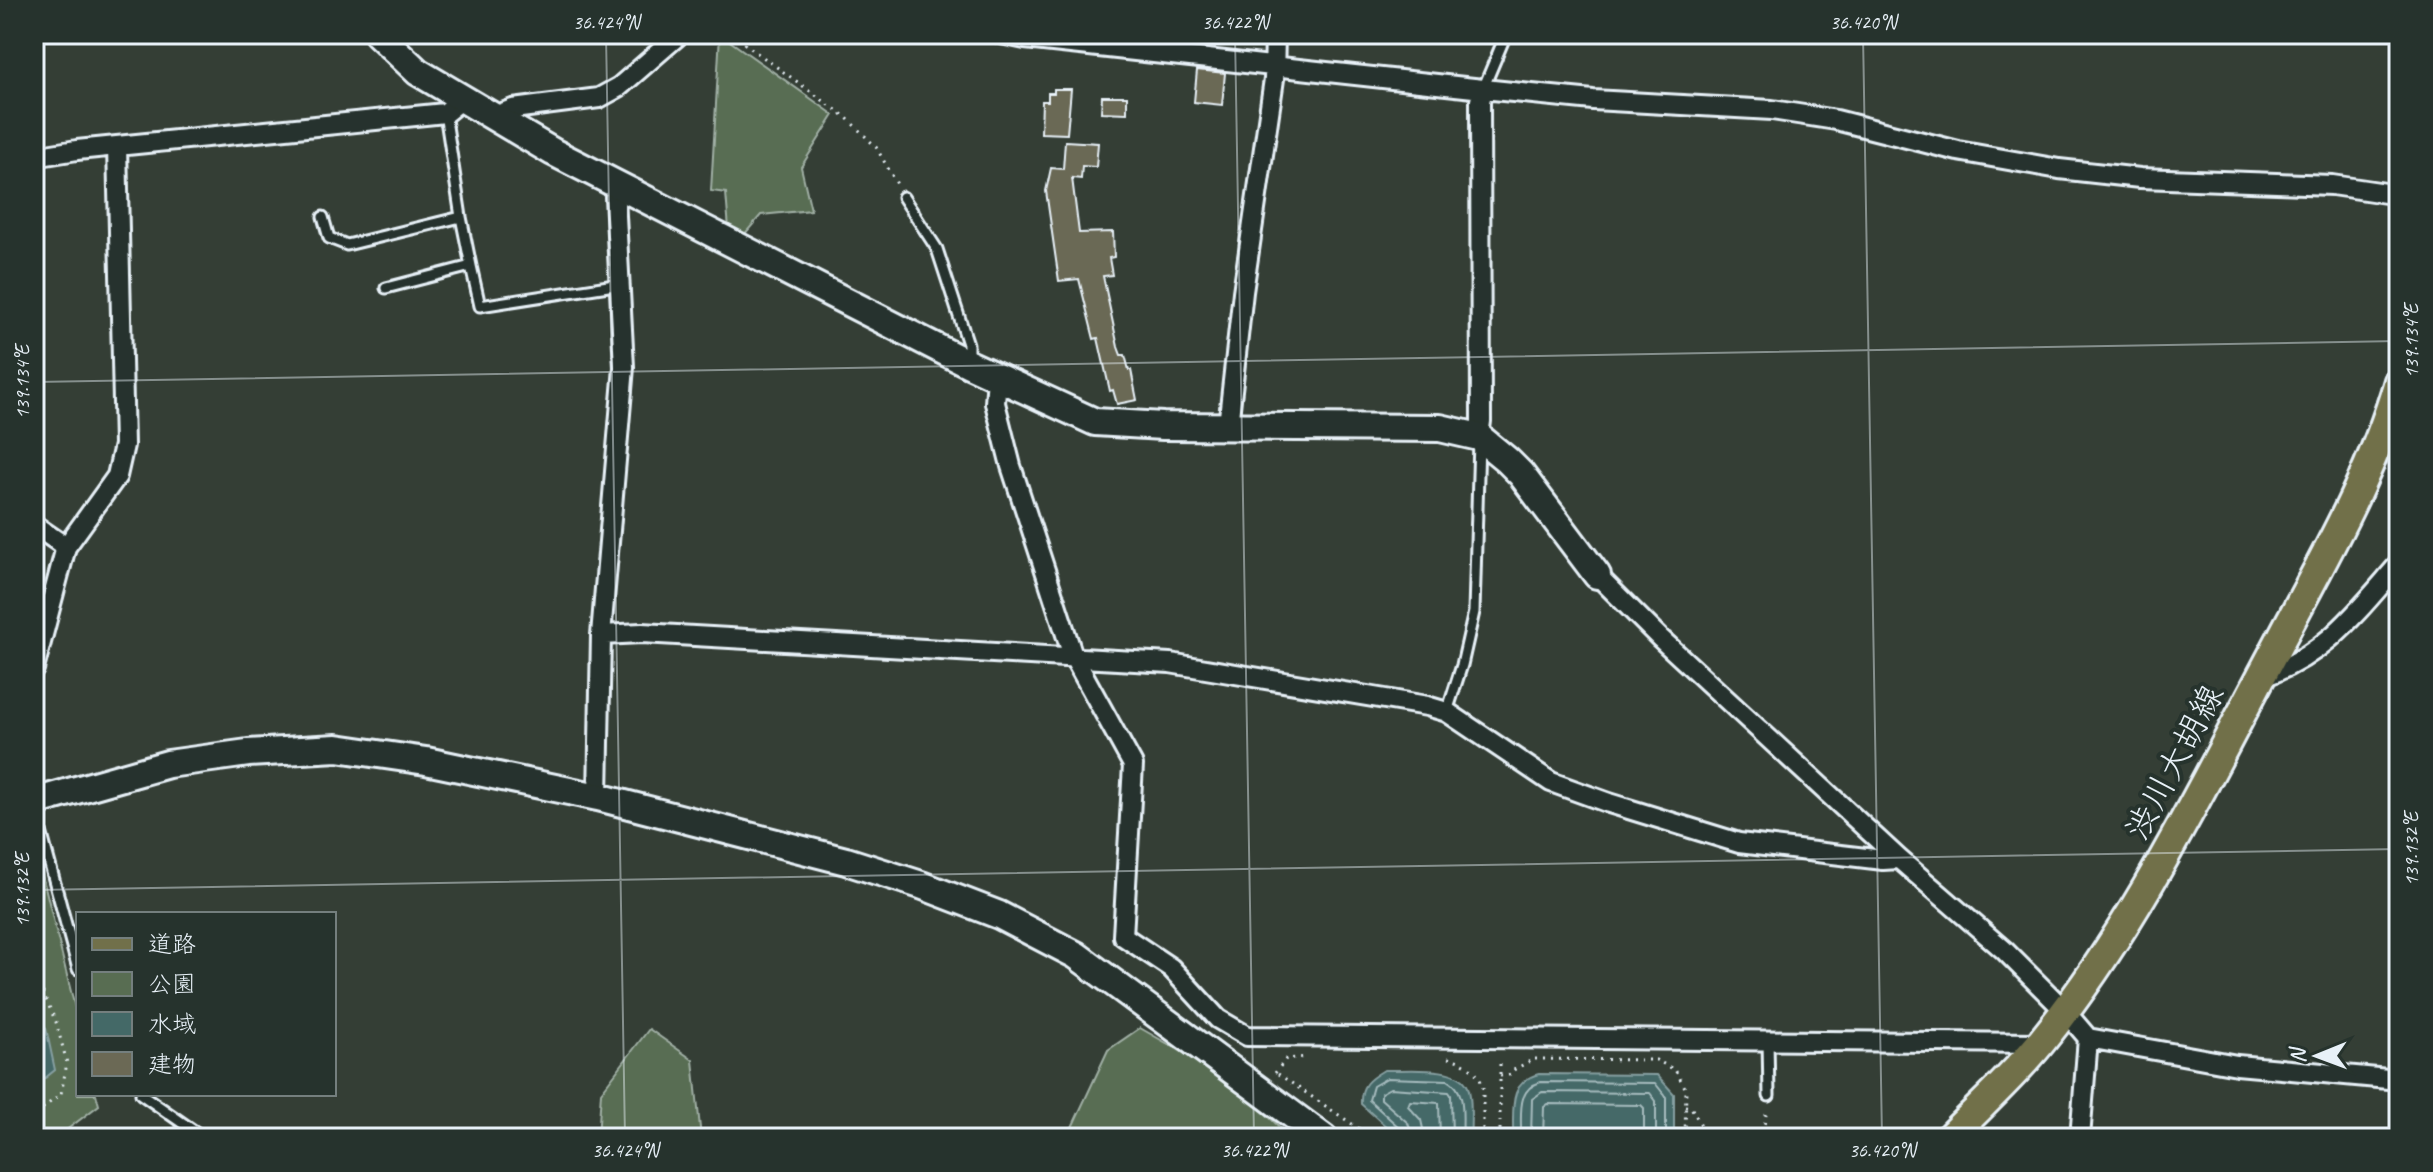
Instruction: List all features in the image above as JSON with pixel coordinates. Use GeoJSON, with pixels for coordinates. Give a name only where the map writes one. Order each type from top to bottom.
{"type":"FeatureCollection","features":[{"type":"Feature","properties":{"kind":"main road","name":"渋川大胡線"},"geometry":{"type":"LineString","coordinates":[[1949,1138],[2041,1043],[2097,966],[2146,889],[2361,486],[2399,381]]}},
{"type":"Feature","properties":{"kind":"street"},"geometry":{"type":"LineString","coordinates":[[378,34],[453,107]]}},
{"type":"Feature","properties":{"kind":"street"},"geometry":{"type":"LineString","coordinates":[[492,117],[513,109],[599,98],[619,87],[680,34]]}},
{"type":"Feature","properties":{"kind":"street"},"geometry":{"type":"LineString","coordinates":[[1001,34],[1593,100],[1772,110],[1836,120],[1958,151],[2140,178],[2332,185],[2399,195]]}},
{"type":"Feature","properties":{"kind":"street"},"geometry":{"type":"LineString","coordinates":[[1228,426],[1243,292],[1275,65],[1275,34]]}},
{"type":"Feature","properties":{"kind":"street"},"geometry":{"type":"LineString","coordinates":[[1479,437],[1480,101],[1483,89]]}},
{"type":"Feature","properties":{"kind":"street"},"geometry":{"type":"LineString","coordinates":[[34,157],[453,107],[492,117],[553,152],[969,364],[1095,422],[1163,426],[1440,428],[1479,437],[1521,474],[1597,575],[1660,638],[1899,859],[2004,950],[2088,1038],[2237,1065],[2399,1080]]}},
{"type":"Feature","properties":{"kind":"street"},"geometry":{"type":"LineString","coordinates":[[34,669],[66,547],[117,476],[124,445],[117,146]]}},
{"type":"Feature","properties":{"kind":"street"},"geometry":{"type":"LineString","coordinates":[[598,797],[601,635],[624,367],[615,197],[620,185]]}},
{"type":"Feature","properties":{"kind":"street"},"geometry":{"type":"LineString","coordinates":[[997,378],[995,403],[1011,466],[1073,656],[1133,765],[1123,936],[1171,968],[1218,1019],[1247,1036],[2041,1043]]}},
{"type":"Feature","properties":{"kind":"street"},"geometry":{"type":"LineString","coordinates":[[34,525],[66,547]]}},
{"type":"Feature","properties":{"kind":"street"},"geometry":{"type":"LineString","coordinates":[[2260,678],[2288,668],[2338,634],[2399,564]]}},
{"type":"Feature","properties":{"kind":"street"},"geometry":{"type":"LineString","coordinates":[[601,635],[642,633],[1170,663],[1427,706],[1447,712],[1551,782],[1609,803],[1739,843],[1883,860],[1899,859]]}},
{"type":"Feature","properties":{"kind":"street"},"geometry":{"type":"LineString","coordinates":[[34,804],[168,764],[248,753],[337,748],[426,761],[598,797],[846,861],[999,915],[1076,955],[1324,1138]]}},
{"type":"Feature","properties":{"kind":"street"},"geometry":{"type":"LineString","coordinates":[[1199,1045],[1218,1019]]}},
{"type":"Feature","properties":{"kind":"street"},"geometry":{"type":"LineString","coordinates":[[2080,1138],[2088,1038]]}},
{"type":"Feature","properties":{"kind":"lane"},"geometry":{"type":"LineString","coordinates":[[1483,89],[1506,34]]}},
{"type":"Feature","properties":{"kind":"lane"},"geometry":{"type":"LineString","coordinates":[[453,107],[461,217],[480,306],[621,284]]}},
{"type":"Feature","properties":{"kind":"lane"},"geometry":{"type":"LineString","coordinates":[[903,197],[937,249],[968,344],[969,364]]}},
{"type":"Feature","properties":{"kind":"lane"},"geometry":{"type":"LineString","coordinates":[[323,217],[329,238],[347,245],[461,217]]}},
{"type":"Feature","properties":{"kind":"lane"},"geometry":{"type":"LineString","coordinates":[[386,288],[471,266]]}},
{"type":"Feature","properties":{"kind":"lane"},"geometry":{"type":"LineString","coordinates":[[1447,712],[1474,612],[1479,437]]}},
{"type":"Feature","properties":{"kind":"lane"},"geometry":{"type":"LineString","coordinates":[[34,804],[76,962]]}},
{"type":"Feature","properties":{"kind":"lane"},"geometry":{"type":"LineString","coordinates":[[1768,1040],[1769,1096]]}},
{"type":"Feature","properties":{"kind":"lane"},"geometry":{"type":"LineString","coordinates":[[144,1096],[204,1138]]}},
{"type":"Feature","properties":{"kind":"path"},"geometry":{"type":"LineString","coordinates":[[731,34],[846,117],[876,147],[903,197]]}},
{"type":"Feature","properties":{"kind":"path"},"geometry":{"type":"LineString","coordinates":[[34,979],[56,1022],[67,1063],[61,1094],[34,1115]]}},
{"type":"Feature","properties":{"kind":"path"},"geometry":{"type":"LineString","coordinates":[[1270,1079],[1290,1057],[1320,1056]]}},
{"type":"Feature","properties":{"kind":"path"},"geometry":{"type":"LineString","coordinates":[[1437,1058],[1461,1061],[1481,1079],[1483,1138]]}},
{"type":"Feature","properties":{"kind":"path"},"geometry":{"type":"LineString","coordinates":[[1500,1138],[1500,1076],[1509,1075],[1534,1059],[1656,1060],[1675,1070],[1686,1089],[1685,1138]]}},
{"type":"Feature","properties":{"kind":"path"},"geometry":{"type":"LineString","coordinates":[[1275,1072],[1373,1138]]}},
{"type":"Feature","properties":{"kind":"path"},"geometry":{"type":"LineString","coordinates":[[1757,1138],[1765,1122],[1769,1096]]}},
{"type":"Feature","properties":{"kind":"path"},"geometry":{"type":"LineString","coordinates":[[1685,1106],[1691,1107],[1712,1138]]}},
{"type":"Feature","properties":{"kind":"green space"},"geometry":{"type":"Polygon","coordinates":[[[720,34],[834,115],[801,167],[811,210],[761,215],[743,236],[729,229],[726,193],[711,191],[720,34]]]}},
{"type":"Feature","properties":{"kind":"green space"},"geometry":{"type":"Polygon","coordinates":[[[34,842],[76,1012],[76,1096],[97,1096],[99,1105],[56,1138],[34,1138],[34,842]]]}},
{"type":"Feature","properties":{"kind":"green space"},"geometry":{"type":"Polygon","coordinates":[[[1140,1028],[1228,1078],[1291,1138],[1067,1138],[1108,1050],[1140,1028]]]}},
{"type":"Feature","properties":{"kind":"green space"},"geometry":{"type":"Polygon","coordinates":[[[649,1029],[693,1060],[701,1138],[598,1138],[601,1092],[649,1029]]]}},
{"type":"Feature","properties":{"kind":"water"},"geometry":{"type":"Polygon","coordinates":[[[34,1013],[46,1028],[55,1070],[34,1087],[34,1013]]]}},
{"type":"Feature","properties":{"kind":"water"},"geometry":{"type":"Polygon","coordinates":[[[1384,1070],[1443,1072],[1463,1080],[1470,1097],[1470,1138],[1399,1138],[1361,1104],[1366,1083],[1384,1070]]]}},
{"type":"Feature","properties":{"kind":"water"},"geometry":{"type":"Polygon","coordinates":[[[1539,1074],[1657,1075],[1674,1094],[1674,1138],[1513,1138],[1513,1108],[1517,1091],[1529,1078],[1539,1074]]]}},
{"type":"Feature","properties":{"kind":"building"},"geometry":{"type":"Polygon","coordinates":[[[1197,70],[1225,73],[1222,105],[1194,102],[1197,70]]]}},
{"type":"Feature","properties":{"kind":"building"},"geometry":{"type":"Polygon","coordinates":[[[1054,89],[1071,89],[1067,134],[1041,133],[1042,101],[1048,101],[1048,93],[1054,93],[1054,89]]]}},
{"type":"Feature","properties":{"kind":"building"},"geometry":{"type":"Polygon","coordinates":[[[1102,96],[1127,96],[1127,113],[1101,112],[1102,96]]]}},
{"type":"Feature","properties":{"kind":"building"},"geometry":{"type":"Polygon","coordinates":[[[1065,141],[1098,143],[1096,167],[1082,166],[1081,179],[1072,178],[1079,233],[1113,232],[1114,257],[1109,258],[1112,275],[1103,276],[1118,347],[1131,370],[1137,400],[1117,404],[1113,390],[1110,391],[1098,338],[1094,339],[1079,279],[1059,281],[1046,191],[1051,168],[1063,169],[1065,141]]]}}]}
